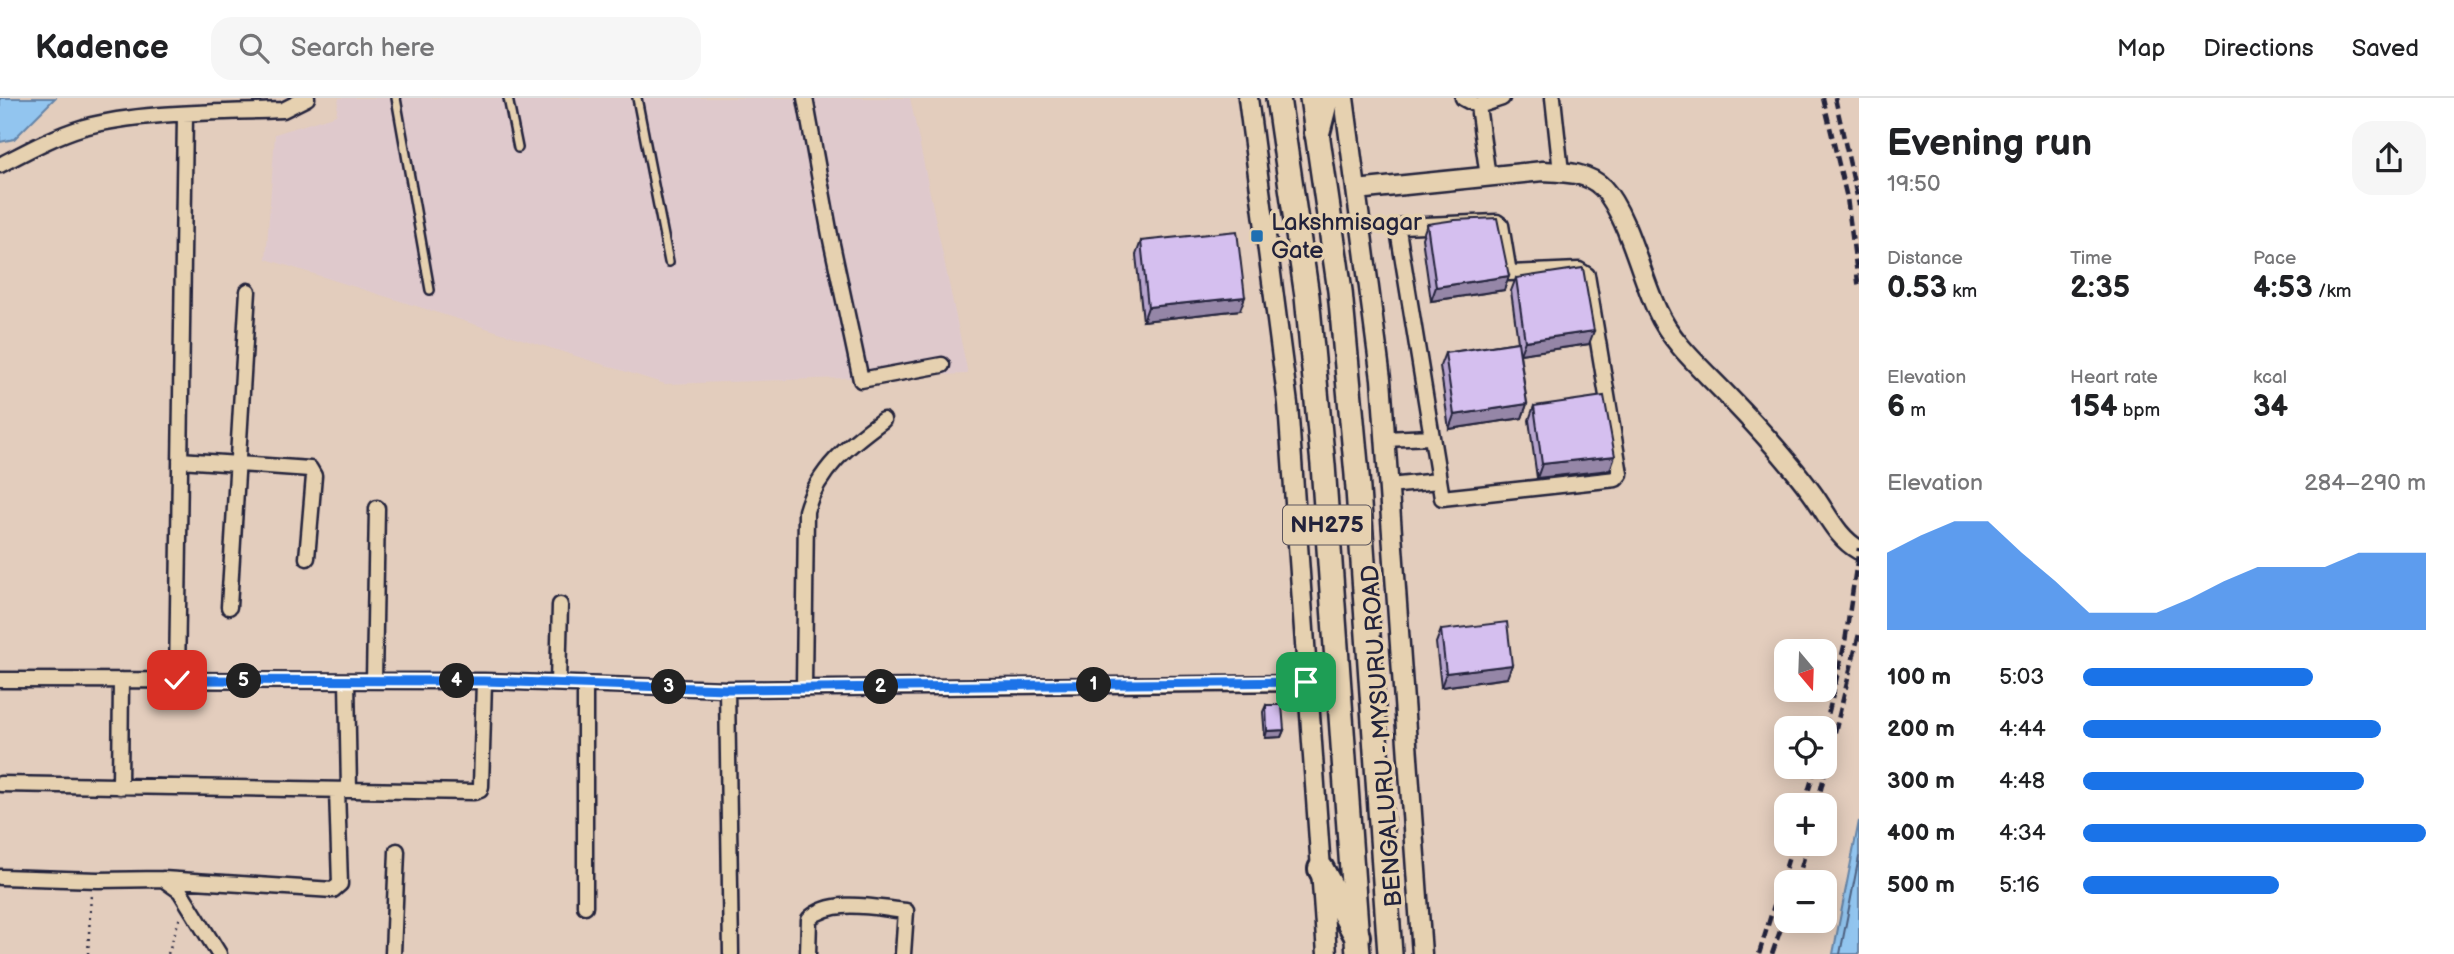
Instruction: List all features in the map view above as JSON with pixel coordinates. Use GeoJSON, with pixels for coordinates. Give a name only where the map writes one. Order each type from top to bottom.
{"type":"FeatureCollection","features":[{"type":"Feature","properties":{"kind":"highway","name":"NH275"},"geometry":{"type":"LineString","coordinates":[[1278,98],[1308,309],[1323,465],[1357,945]]}},
{"type":"Feature","properties":{"kind":"highway","name":"NH275"},"geometry":{"type":"LineString","coordinates":[[1312,98],[1340,291],[1357,475],[1390,954]]}},
{"type":"Feature","properties":{"kind":"highway"},"geometry":{"type":"LineString","coordinates":[[1317,133],[1326,98]]}},
{"type":"Feature","properties":{"kind":"highway"},"geometry":{"type":"LineString","coordinates":[[1321,869],[1357,945]]}},
{"type":"Feature","properties":{"kind":"street"},"geometry":{"type":"LineString","coordinates":[[0,165],[35,146],[81,128],[114,120],[283,110],[307,98]]}},
{"type":"Feature","properties":{"kind":"street"},"geometry":{"type":"LineString","coordinates":[[805,98],[861,380],[942,365]]}},
{"type":"Feature","properties":{"kind":"street","name":"NH275"},"geometry":{"type":"LineString","coordinates":[[1248,98],[1288,404],[1326,954]]}},
{"type":"Feature","properties":{"kind":"street","name":"BENGALURU - MYSURU ROAD"},"geometry":{"type":"LineString","coordinates":[[1344,98],[1373,305],[1389,486],[1422,954]]}},
{"type":"Feature","properties":{"kind":"street"},"geometry":{"type":"LineString","coordinates":[[1463,98],[1478,106],[1502,98]]}},
{"type":"Feature","properties":{"kind":"street"},"geometry":{"type":"LineString","coordinates":[[1553,98],[1561,172]]}},
{"type":"Feature","properties":{"kind":"street"},"geometry":{"type":"LineString","coordinates":[[1478,106],[1488,177]]}},
{"type":"Feature","properties":{"kind":"street"},"geometry":{"type":"LineString","coordinates":[[177,680],[185,115]]}},
{"type":"Feature","properties":{"kind":"street"},"geometry":{"type":"LineString","coordinates":[[1356,190],[1543,171],[1561,172],[1594,181],[1615,204],[1657,310],[1673,341],[1771,442],[1811,491],[1844,539],[1859,550]]}},
{"type":"Feature","properties":{"kind":"street"},"geometry":{"type":"LineString","coordinates":[[1497,222],[1501,225],[1509,273],[1583,271],[1587,275],[1620,474],[1616,479],[1446,499],[1442,498],[1438,481],[1398,230],[1401,226],[1497,222]]}},
{"type":"Feature","properties":{"kind":"street"},"geometry":{"type":"LineString","coordinates":[[229,607],[248,291]]}},
{"type":"Feature","properties":{"kind":"street"},"geometry":{"type":"LineString","coordinates":[[804,688],[804,537],[809,501],[823,473],[841,452],[883,419]]}},
{"type":"Feature","properties":{"kind":"street"},"geometry":{"type":"LineString","coordinates":[[1385,439],[1431,437]]}},
{"type":"Feature","properties":{"kind":"street"},"geometry":{"type":"LineString","coordinates":[[180,460],[310,469],[314,476],[307,558]]}},
{"type":"Feature","properties":{"kind":"street"},"geometry":{"type":"LineString","coordinates":[[1389,486],[1438,481]]}},
{"type":"Feature","properties":{"kind":"street"},"geometry":{"type":"LineString","coordinates":[[374,681],[377,508]]}},
{"type":"Feature","properties":{"kind":"street"},"geometry":{"type":"LineString","coordinates":[[558,684],[560,605]]}},
{"type":"Feature","properties":{"kind":"street"},"geometry":{"type":"LineString","coordinates":[[0,680],[484,681],[727,689],[1306,682]]}},
{"type":"Feature","properties":{"kind":"street"},"geometry":{"type":"LineString","coordinates":[[120,787],[121,680]]}},
{"type":"Feature","properties":{"kind":"street"},"geometry":{"type":"LineString","coordinates":[[0,877],[163,879],[333,890],[337,888],[340,884],[347,681]]}},
{"type":"Feature","properties":{"kind":"street"},"geometry":{"type":"LineString","coordinates":[[0,784],[474,793],[480,790],[484,681]]}},
{"type":"Feature","properties":{"kind":"street"},"geometry":{"type":"LineString","coordinates":[[585,684],[585,906]]}},
{"type":"Feature","properties":{"kind":"street"},"geometry":{"type":"LineString","coordinates":[[727,689],[732,954]]}},
{"type":"Feature","properties":{"kind":"street"},"geometry":{"type":"LineString","coordinates":[[393,954],[397,851]]}},
{"type":"Feature","properties":{"kind":"street"},"geometry":{"type":"LineString","coordinates":[[163,879],[180,891],[219,954]]}},
{"type":"Feature","properties":{"kind":"street"},"geometry":{"type":"LineString","coordinates":[[808,954],[809,919],[819,909],[838,906],[906,911],[903,954]]}},
{"type":"Feature","properties":{"kind":"lane"},"geometry":{"type":"LineString","coordinates":[[396,98],[430,290]]}},
{"type":"Feature","properties":{"kind":"lane"},"geometry":{"type":"LineString","coordinates":[[508,98],[518,148]]}},
{"type":"Feature","properties":{"kind":"lane"},"geometry":{"type":"LineString","coordinates":[[637,98],[669,262]]}},
{"type":"Feature","properties":{"kind":"path"},"geometry":{"type":"LineString","coordinates":[[88,954],[92,880]]}},
{"type":"Feature","properties":{"kind":"path"},"geometry":{"type":"LineString","coordinates":[[168,954],[186,901]]}},
{"type":"Feature","properties":{"kind":"shaded area"},"geometry":{"type":"Polygon","coordinates":[[[339,98],[910,98],[968,374],[665,384],[266,259],[275,134],[336,115],[339,98]]]}},
{"type":"Feature","properties":{"kind":"water"},"geometry":{"type":"Polygon","coordinates":[[[0,98],[55,98],[14,139],[0,142],[0,98]]]}},
{"type":"Feature","properties":{"kind":"water"},"geometry":{"type":"Polygon","coordinates":[[[1859,821],[1859,954],[1833,954],[1859,821]]]}},
{"type":"Feature","properties":{"kind":"building"},"geometry":{"type":"Polygon","coordinates":[[[1497,218],[1509,276],[1436,287],[1427,224],[1497,218]]]}},
{"type":"Feature","properties":{"kind":"building"},"geometry":{"type":"Polygon","coordinates":[[[1237,231],[1245,297],[1148,307],[1141,241],[1237,231]]]}},
{"type":"Feature","properties":{"kind":"building"},"geometry":{"type":"Polygon","coordinates":[[[1583,268],[1594,331],[1525,341],[1516,278],[1583,268]]]}},
{"type":"Feature","properties":{"kind":"building"},"geometry":{"type":"Polygon","coordinates":[[[1518,342],[1527,404],[1454,415],[1445,353],[1518,342]]]}},
{"type":"Feature","properties":{"kind":"building"},"geometry":{"type":"Polygon","coordinates":[[[1604,396],[1615,456],[1542,464],[1534,406],[1604,396]]]}},
{"type":"Feature","properties":{"kind":"building"},"geometry":{"type":"Polygon","coordinates":[[[1507,622],[1512,665],[1446,673],[1441,630],[1507,622]]]}},
{"type":"Feature","properties":{"kind":"building"},"geometry":{"type":"Polygon","coordinates":[[[1266,705],[1282,705],[1284,730],[1267,731],[1266,705]]]}},
{"type":"Feature","properties":{"kind":"railway"},"geometry":{"type":"LineString","coordinates":[[1823,98],[1847,198],[1859,289]]}},
{"type":"Feature","properties":{"kind":"railway"},"geometry":{"type":"LineString","coordinates":[[1835,98],[1859,205]]}},
{"type":"Feature","properties":{"kind":"railway"},"geometry":{"type":"LineString","coordinates":[[1828,716],[1845,642],[1859,548]]}},
{"type":"Feature","properties":{"kind":"railway"},"geometry":{"type":"LineString","coordinates":[[1820,793],[1859,634]]}},
{"type":"Feature","properties":{"kind":"railway"},"geometry":{"type":"LineString","coordinates":[[1808,793],[1812,779]]}},
{"type":"Feature","properties":{"kind":"railway"},"geometry":{"type":"LineString","coordinates":[[1759,954],[1789,856]]}},
{"type":"Feature","properties":{"kind":"railway"},"geometry":{"type":"LineString","coordinates":[[1800,870],[1805,856]]}},
{"type":"Feature","properties":{"kind":"railway"},"geometry":{"type":"LineString","coordinates":[[1772,954],[1779,933]]}},
{"type":"Feature","properties":{"kind":"place","name":"Lakshmisagar Gate"},"geometry":{"type":"Point","coordinates":[1257,236]}},
{"type":"Feature","properties":{"kind":"route"},"geometry":{"type":"LineString","coordinates":[[177,680],[484,681],[727,689],[1306,682]]}}]}
